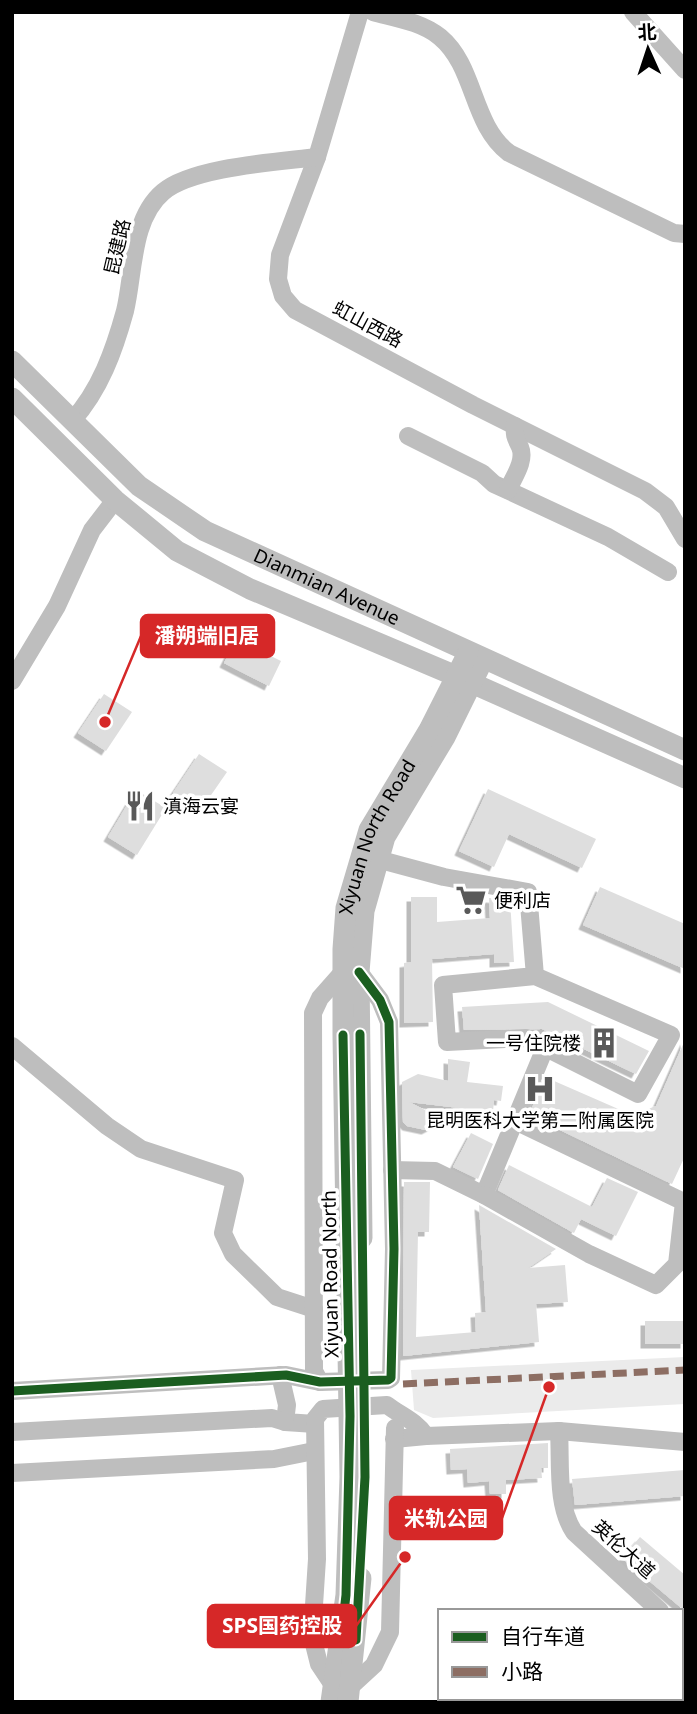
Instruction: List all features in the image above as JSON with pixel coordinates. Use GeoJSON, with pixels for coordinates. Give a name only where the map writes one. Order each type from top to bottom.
{"type":"FeatureCollection","features":[{"type":"Feature","properties":{"kind":"main road","name":"Dianmian Avenue"},"geometry":{"type":"LineString","coordinates":[[12,361],[139,486],[205,531],[685,750]]}},
{"type":"Feature","properties":{"kind":"main road","name":"Dianmian Avenue"},"geometry":{"type":"LineString","coordinates":[[12,398],[115,500],[177,551],[250,589],[464,679],[685,778]]}},
{"type":"Feature","properties":{"kind":"main road","name":"Xiyuan North Road"},"geometry":{"type":"LineString","coordinates":[[351,972],[377,859],[385,837],[445,737],[464,679],[475,656]]}},
{"type":"Feature","properties":{"kind":"main road","name":"Xiyuan North Road"},"geometry":{"type":"LineString","coordinates":[[351,1034],[351,972],[346,908],[360,854],[369,830],[429,730],[464,679]]}},
{"type":"Feature","properties":{"kind":"main road","name":"Xiyuan Road North"},"geometry":{"type":"LineString","coordinates":[[340,1694],[349,1639],[346,1595],[350,1440],[351,1034]]}},
{"type":"Feature","properties":{"kind":"street","name":"虹山西路"},"geometry":{"type":"LineString","coordinates":[[360,12],[317,158],[280,254],[278,279],[283,296],[295,310],[645,491],[666,508],[685,539]]}},
{"type":"Feature","properties":{"kind":"street"},"geometry":{"type":"LineString","coordinates":[[373,12],[415,24],[438,35],[455,53],[484,123],[495,142],[509,153],[674,233],[685,234]]}},
{"type":"Feature","properties":{"kind":"street"},"geometry":{"type":"LineString","coordinates":[[634,12],[685,70]]}},
{"type":"Feature","properties":{"kind":"street","name":"昆建路"},"geometry":{"type":"LineString","coordinates":[[72,421],[90,400],[102,376],[125,311],[140,234],[148,210],[163,192],[181,181],[209,173],[317,158]]}},
{"type":"Feature","properties":{"kind":"street"},"geometry":{"type":"LineString","coordinates":[[508,490],[522,460],[521,449],[513,437],[515,426]]}},
{"type":"Feature","properties":{"kind":"street"},"geometry":{"type":"LineString","coordinates":[[408,436],[482,473],[508,490],[608,537],[667,572]]}},
{"type":"Feature","properties":{"kind":"street"},"geometry":{"type":"LineString","coordinates":[[12,681],[57,606],[92,530],[115,500]]}},
{"type":"Feature","properties":{"kind":"street"},"geometry":{"type":"LineString","coordinates":[[377,859],[444,877],[528,891],[535,976]]}},
{"type":"Feature","properties":{"kind":"street"},"geometry":{"type":"LineString","coordinates":[[12,1391],[280,1375],[320,1382],[388,1380],[393,1373],[389,1022],[380,1000],[351,972],[320,998],[313,1013],[314,1371],[320,1382]]}},
{"type":"Feature","properties":{"kind":"street"},"geometry":{"type":"LineString","coordinates":[[535,976],[671,1035],[638,1094],[526,1038],[447,1042],[443,985],[535,976]]}},
{"type":"Feature","properties":{"kind":"street"},"geometry":{"type":"LineString","coordinates":[[484,1195],[545,1048]]}},
{"type":"Feature","properties":{"kind":"street"},"geometry":{"type":"LineString","coordinates":[[13,1049],[107,1126],[141,1149],[235,1180],[223,1233],[233,1254],[277,1297],[314,1309]]}},
{"type":"Feature","properties":{"kind":"street"},"geometry":{"type":"LineString","coordinates":[[392,1170],[435,1171],[484,1195],[589,1254],[656,1285],[681,1265],[684,1202],[515,1121]]}},
{"type":"Feature","properties":{"kind":"street"},"geometry":{"type":"LineString","coordinates":[[280,1375],[287,1405],[285,1422]]}},
{"type":"Feature","properties":{"kind":"street"},"geometry":{"type":"LineString","coordinates":[[395,1414],[390,1632],[374,1665],[340,1694],[318,1664],[312,1636],[317,1559],[314,1451],[317,1413],[323,1409],[387,1405],[395,1414],[406,1416],[426,1436]]}},
{"type":"Feature","properties":{"kind":"street"},"geometry":{"type":"LineString","coordinates":[[12,1432],[272,1418],[285,1422],[315,1424]]}},
{"type":"Feature","properties":{"kind":"street"},"geometry":{"type":"LineString","coordinates":[[394,1439],[559,1432],[685,1442]]}},
{"type":"Feature","properties":{"kind":"street","name":"英伦大道"},"geometry":{"type":"LineString","coordinates":[[559,1432],[563,1505],[568,1522],[574,1532],[658,1609]]}},
{"type":"Feature","properties":{"kind":"street"},"geometry":{"type":"LineString","coordinates":[[12,1473],[274,1459],[314,1451]]}},
{"type":"Feature","properties":{"kind":"shaded area"},"geometry":{"type":"Polygon","coordinates":[[[685,1357],[685,1404],[433,1418],[414,1410],[411,1370],[685,1357]]]}},
{"type":"Feature","properties":{"kind":"building"},"geometry":{"type":"Polygon","coordinates":[[[236,639],[281,661],[269,686],[224,663],[236,639]]]}},
{"type":"Feature","properties":{"kind":"building"},"geometry":{"type":"Polygon","coordinates":[[[104,694],[132,712],[106,751],[78,733],[104,694]]]}},
{"type":"Feature","properties":{"kind":"building"},"geometry":{"type":"Polygon","coordinates":[[[199,754],[227,772],[200,811],[173,793],[199,754]]]}},
{"type":"Feature","properties":{"kind":"building"},"geometry":{"type":"Polygon","coordinates":[[[488,789],[596,839],[582,868],[509,834],[494,867],[459,851],[488,789]]]}},
{"type":"Feature","properties":{"kind":"building"},"geometry":{"type":"Polygon","coordinates":[[[136,790],[166,808],[137,855],[108,837],[136,790]]]}},
{"type":"Feature","properties":{"kind":"building"},"geometry":{"type":"Polygon","coordinates":[[[600,887],[685,924],[685,969],[583,925],[600,887]]]}},
{"type":"Feature","properties":{"kind":"building"},"geometry":{"type":"Polygon","coordinates":[[[411,897],[437,897],[437,922],[490,918],[489,898],[510,900],[514,962],[494,963],[494,954],[432,959],[433,1022],[404,1023],[404,963],[411,962],[411,897]]]}},
{"type":"Feature","properties":{"kind":"building","name":"一号住院楼"},"geometry":{"type":"Polygon","coordinates":[[[548,1002],[649,1051],[636,1074],[542,1029],[464,1030],[462,1007],[548,1002]]]}},
{"type":"Feature","properties":{"kind":"building"},"geometry":{"type":"Polygon","coordinates":[[[685,1040],[685,1156],[672,1184],[529,1115],[545,1077],[632,1115],[656,1106],[685,1040]]]}},
{"type":"Feature","properties":{"kind":"building"},"geometry":{"type":"Polygon","coordinates":[[[448,1059],[470,1062],[467,1082],[503,1086],[501,1101],[494,1100],[493,1112],[409,1102],[445,1120],[426,1130],[407,1126],[403,1122],[402,1082],[418,1074],[448,1081],[448,1059]]]}},
{"type":"Feature","properties":{"kind":"building"},"geometry":{"type":"Polygon","coordinates":[[[471,1133],[493,1144],[478,1179],[453,1167],[471,1133]]]}},
{"type":"Feature","properties":{"kind":"building"},"geometry":{"type":"Polygon","coordinates":[[[509,1165],[592,1207],[607,1178],[638,1192],[616,1236],[581,1219],[574,1233],[498,1190],[509,1165]]]}},
{"type":"Feature","properties":{"kind":"building"},"geometry":{"type":"Polygon","coordinates":[[[404,1182],[430,1182],[429,1232],[418,1232],[416,1337],[476,1332],[475,1313],[486,1312],[479,1205],[556,1249],[528,1268],[565,1265],[568,1302],[536,1304],[539,1342],[403,1356],[404,1182]]]}},
{"type":"Feature","properties":{"kind":"building"},"geometry":{"type":"Polygon","coordinates":[[[645,1321],[685,1321],[685,1344],[645,1344],[645,1321]]]}},
{"type":"Feature","properties":{"kind":"building"},"geometry":{"type":"Polygon","coordinates":[[[548,1443],[548,1468],[541,1468],[542,1478],[506,1480],[506,1494],[490,1494],[489,1481],[468,1483],[467,1469],[451,1470],[450,1449],[548,1443]]]}},
{"type":"Feature","properties":{"kind":"building"},"geometry":{"type":"Polygon","coordinates":[[[685,1470],[685,1496],[575,1505],[572,1479],[685,1470]]]}},
{"type":"Feature","properties":{"kind":"building"},"geometry":{"type":"Polygon","coordinates":[[[640,1537],[685,1575],[685,1611],[683,1609],[622,1558],[640,1537]]]}},
{"type":"Feature","properties":{"kind":"marked path"},"geometry":{"type":"LineString","coordinates":[[403,1384],[685,1370]]}},
{"type":"Feature","properties":{"kind":"cycle path"},"geometry":{"type":"LineString","coordinates":[[12,1391],[286,1375],[320,1382],[391,1378],[394,1249],[389,1022],[380,1000],[359,972]]}},
{"type":"Feature","properties":{"kind":"cycle path"},"geometry":{"type":"LineString","coordinates":[[356,1640],[365,1477],[360,1034]]}},
{"type":"Feature","properties":{"kind":"cycle path"},"geometry":{"type":"LineString","coordinates":[[341,1638],[346,1595],[350,1416],[343,1035]]}},
{"type":"Feature","properties":{"kind":"place","name":"潘朔端旧居"},"geometry":{"type":"Point","coordinates":[105,722]}},
{"type":"Feature","properties":{"kind":"place","name":"滇海云宴"},"geometry":{"type":"Point","coordinates":[140,806]}},
{"type":"Feature","properties":{"kind":"place","name":"便利店"},"geometry":{"type":"Point","coordinates":[471,900]}},
{"type":"Feature","properties":{"kind":"place","name":"一号住院楼"},"geometry":{"type":"Point","coordinates":[604,1043]}},
{"type":"Feature","properties":{"kind":"place","name":"昆明医科大学第二附属医院"},"geometry":{"type":"Point","coordinates":[540,1089]}},
{"type":"Feature","properties":{"kind":"place","name":"米轨公园"},"geometry":{"type":"Point","coordinates":[549,1387]}},
{"type":"Feature","properties":{"kind":"place","name":"SPS国药控股"},"geometry":{"type":"Point","coordinates":[405,1557]}}]}
